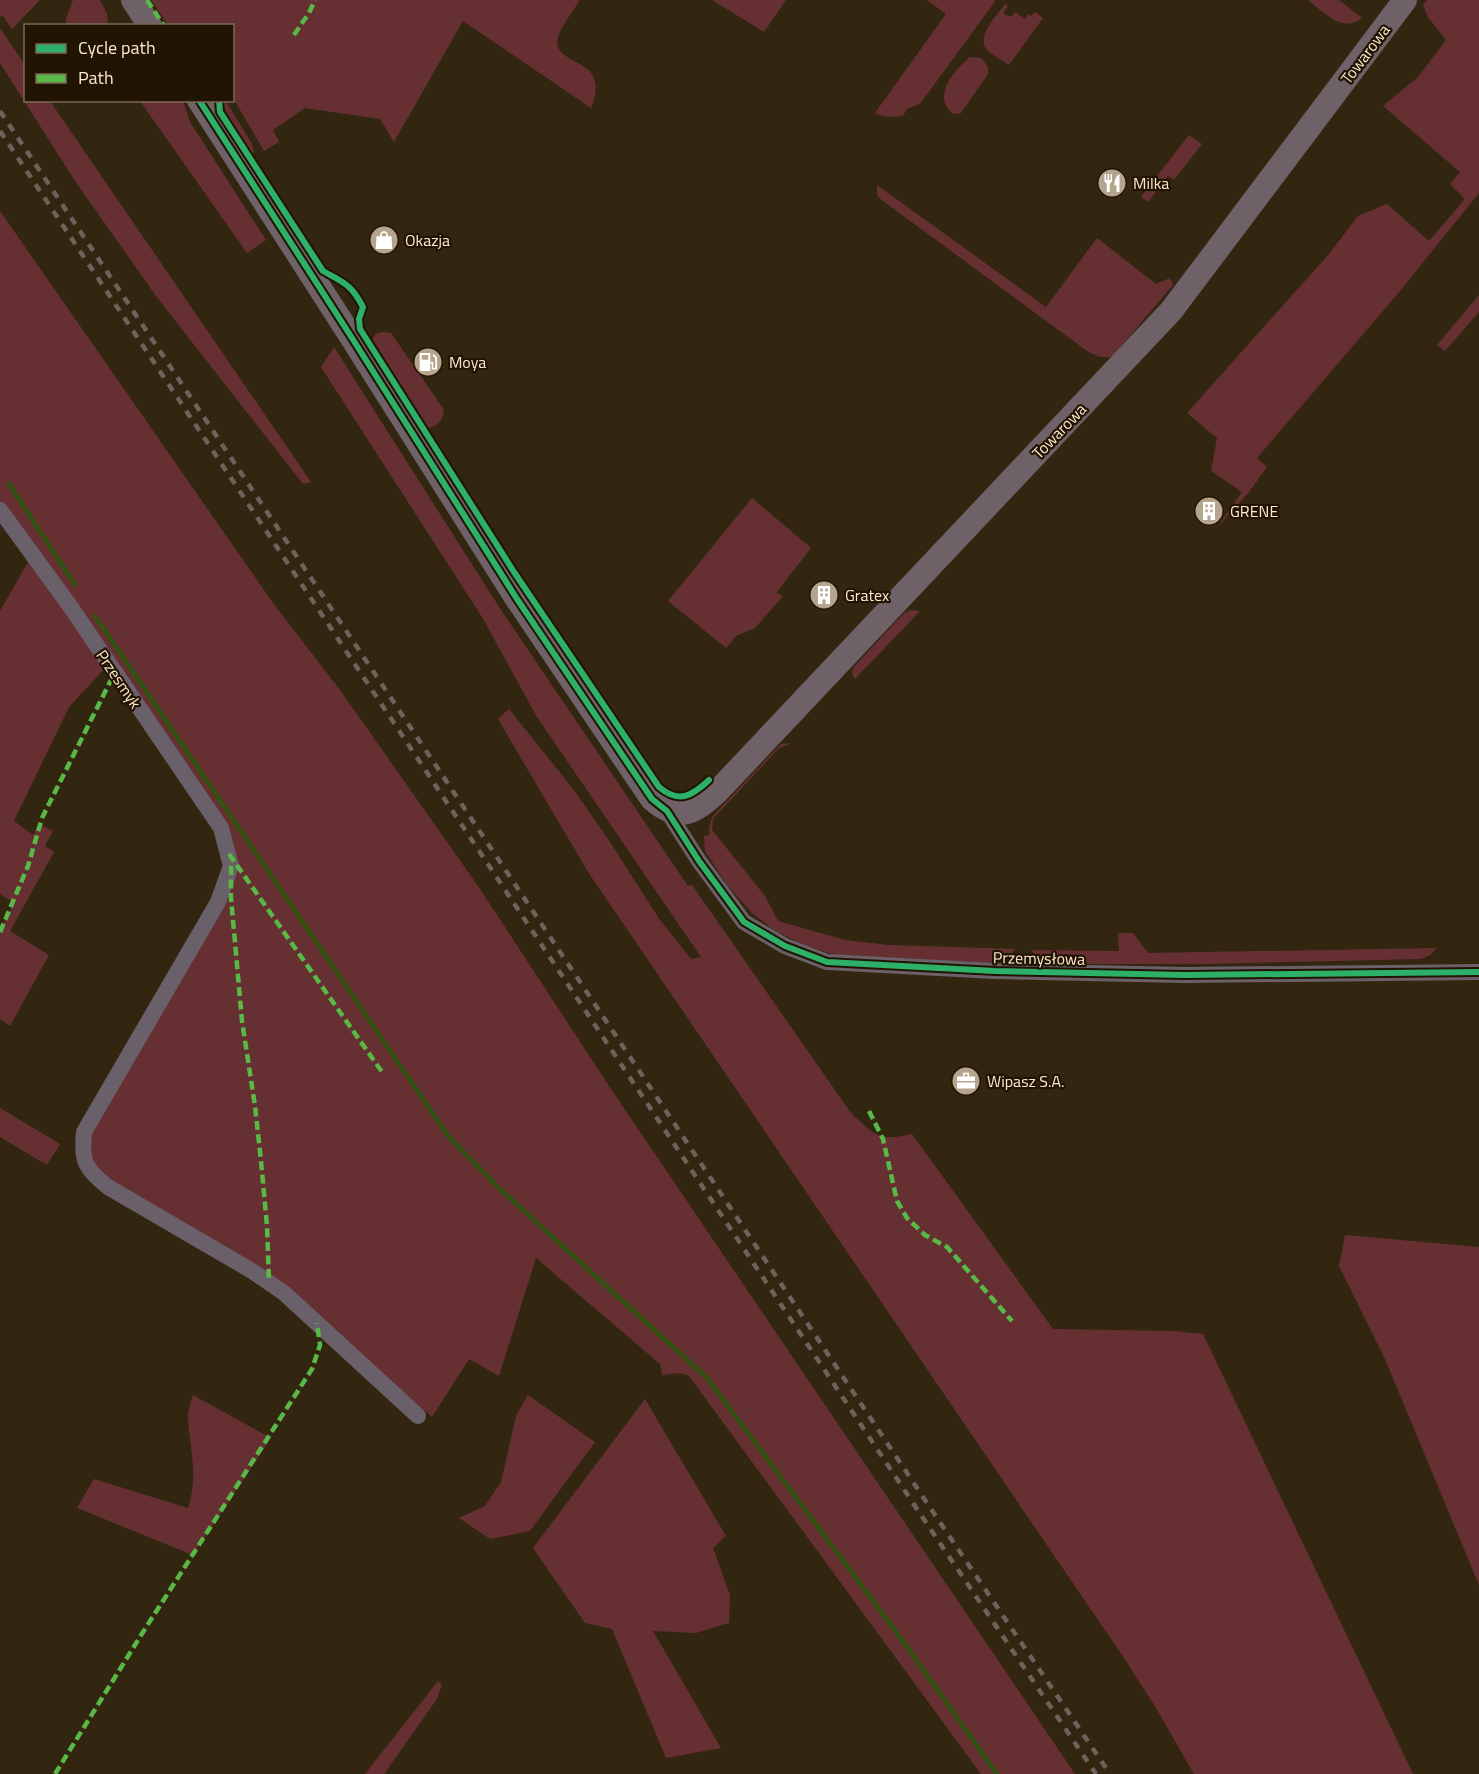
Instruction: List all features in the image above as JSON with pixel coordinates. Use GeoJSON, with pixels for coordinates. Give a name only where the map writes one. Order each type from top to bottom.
{"type":"FeatureCollection","features":[{"type":"Feature","properties":{"kind":"street"},"geometry":{"type":"LineString","coordinates":[[134,0],[149,24]]}},
{"type":"Feature","properties":{"kind":"street","name":"Towarowa"},"geometry":{"type":"LineString","coordinates":[[667,811],[685,813],[701,806],[717,792],[1171,311],[1406,0]]}},
{"type":"Feature","properties":{"kind":"street"},"geometry":{"type":"LineString","coordinates":[[200,102],[517,599],[652,799],[667,811]]}},
{"type":"Feature","properties":{"kind":"street","name":"Przesmyk"},"geometry":{"type":"LineString","coordinates":[[0,510],[70,606],[221,828],[231,866],[218,902],[84,1132],[82,1151],[90,1173],[108,1187],[252,1271],[284,1293],[418,1416]]}},
{"type":"Feature","properties":{"kind":"street","name":"Przemysłowa"},"geometry":{"type":"LineString","coordinates":[[667,811],[699,861],[744,922],[784,946],[827,962],[995,972],[1174,974],[1479,972]]}},
{"type":"Feature","properties":{"kind":"shaded area"},"geometry":{"type":"Polygon","coordinates":[[[0,0],[40,0],[12,29],[3,16],[0,17],[0,0]]]}},
{"type":"Feature","properties":{"kind":"shaded area"},"geometry":{"type":"Polygon","coordinates":[[[73,0],[100,0],[107,14],[108,24],[66,24],[73,0]]]}},
{"type":"Feature","properties":{"kind":"shaded area"},"geometry":{"type":"Polygon","coordinates":[[[151,0],[580,0],[560,32],[558,47],[563,54],[588,70],[594,78],[596,90],[591,108],[463,21],[394,142],[380,119],[305,108],[273,130],[279,142],[264,151],[234,100],[234,24],[167,24],[151,0]]]}},
{"type":"Feature","properties":{"kind":"shaded area"},"geometry":{"type":"Polygon","coordinates":[[[712,0],[786,0],[764,32],[712,0]]]}},
{"type":"Feature","properties":{"kind":"shaded area"},"geometry":{"type":"Polygon","coordinates":[[[927,0],[996,0],[920,104],[907,109],[903,116],[878,115],[875,113],[946,14],[927,0]]]}},
{"type":"Feature","properties":{"kind":"shaded area"},"geometry":{"type":"Polygon","coordinates":[[[1308,0],[1339,0],[1362,18],[1348,24],[1334,20],[1308,0]]]}},
{"type":"Feature","properties":{"kind":"shaded area"},"geometry":{"type":"Polygon","coordinates":[[[1427,0],[1479,0],[1479,193],[1395,297],[1257,458],[1267,467],[1249,492],[1216,529],[1242,492],[1211,471],[1217,438],[1187,413],[1329,254],[1358,216],[1387,204],[1429,241],[1465,199],[1450,184],[1460,172],[1383,106],[1418,77],[1446,40],[1428,17],[1423,5],[1427,0]]]}},
{"type":"Feature","properties":{"kind":"shaded area"},"geometry":{"type":"Polygon","coordinates":[[[1005,4],[1008,6],[1003,13],[1008,16],[1012,16],[1015,12],[1025,19],[1028,14],[1031,16],[1035,12],[1043,18],[1009,65],[988,51],[984,45],[988,27],[1005,4]]]}},
{"type":"Feature","properties":{"kind":"shaded area"},"geometry":{"type":"Polygon","coordinates":[[[0,28],[24,64],[24,101],[0,63],[0,28]]]}},
{"type":"Feature","properties":{"kind":"shaded area"},"geometry":{"type":"Polygon","coordinates":[[[970,57],[981,58],[988,67],[988,74],[961,113],[953,114],[944,100],[944,92],[957,69],[970,57]]]}},
{"type":"Feature","properties":{"kind":"shaded area"},"geometry":{"type":"Polygon","coordinates":[[[25,102],[51,102],[311,482],[303,484],[156,296],[75,181],[25,102]]]}},
{"type":"Feature","properties":{"kind":"shaded area"},"geometry":{"type":"Polygon","coordinates":[[[141,102],[183,102],[190,122],[266,240],[247,253],[141,102]]]}},
{"type":"Feature","properties":{"kind":"shaded area"},"geometry":{"type":"Polygon","coordinates":[[[223,102],[227,102],[252,144],[254,152],[252,157],[222,108],[223,102]]]}},
{"type":"Feature","properties":{"kind":"shaded area"},"geometry":{"type":"Polygon","coordinates":[[[1189,135],[1202,144],[1174,180],[1168,176],[1148,202],[1141,197],[1189,135]]]}},
{"type":"Feature","properties":{"kind":"shaded area"},"geometry":{"type":"Polygon","coordinates":[[[877,185],[1046,307],[1097,238],[1156,284],[1170,278],[1173,285],[1113,356],[1097,356],[1087,351],[879,198],[877,185]]]}},
{"type":"Feature","properties":{"kind":"shaded area"},"geometry":{"type":"Polygon","coordinates":[[[0,211],[273,603],[340,690],[478,886],[613,1092],[1075,1774],[981,1774],[689,1376],[680,1373],[662,1375],[660,1364],[536,1258],[499,1376],[469,1359],[432,1417],[424,1410],[419,1417],[274,1290],[90,1173],[82,1135],[238,861],[106,667],[69,707],[14,821],[33,835],[39,824],[53,831],[45,846],[54,852],[10,931],[49,955],[10,1026],[0,1019],[0,930],[14,903],[0,894],[0,611],[31,557],[0,511],[0,211]]]}},
{"type":"Feature","properties":{"kind":"shaded area"},"geometry":{"type":"Polygon","coordinates":[[[1479,295],[1479,312],[1445,351],[1437,345],[1479,295]]]}},
{"type":"Feature","properties":{"kind":"shaded area"},"geometry":{"type":"Polygon","coordinates":[[[391,333],[444,410],[437,424],[428,428],[372,340],[376,334],[391,333]]]}},
{"type":"Feature","properties":{"kind":"shaded area"},"geometry":{"type":"Polygon","coordinates":[[[334,347],[501,610],[688,886],[692,885],[851,1113],[877,1135],[891,1137],[912,1134],[1053,1329],[1174,1331],[1203,1334],[1413,1774],[1194,1774],[1124,1658],[588,872],[498,719],[509,709],[574,790],[660,920],[691,959],[701,957],[537,717],[482,617],[321,367],[334,347]]]}},
{"type":"Feature","properties":{"kind":"shaded area"},"geometry":{"type":"Polygon","coordinates":[[[752,498],[811,548],[776,593],[783,596],[755,628],[736,636],[726,648],[668,601],[752,498]]]}},
{"type":"Feature","properties":{"kind":"shaded area"},"geometry":{"type":"Polygon","coordinates":[[[912,610],[920,611],[855,679],[852,674],[853,668],[904,613],[912,610]]]}},
{"type":"Feature","properties":{"kind":"shaded area"},"geometry":{"type":"Polygon","coordinates":[[[791,743],[778,749],[713,819],[712,830],[765,896],[778,921],[845,940],[889,945],[1015,949],[1011,955],[994,963],[836,955],[804,945],[774,930],[752,913],[727,885],[705,851],[704,836],[710,835],[712,817],[781,744],[791,743]]]}},
{"type":"Feature","properties":{"kind":"shaded area"},"geometry":{"type":"Polygon","coordinates":[[[1118,933],[1133,933],[1148,953],[1437,948],[1430,955],[1421,959],[1201,964],[1048,964],[1031,950],[1119,951],[1118,933]]]}},
{"type":"Feature","properties":{"kind":"shaded area"},"geometry":{"type":"Polygon","coordinates":[[[0,1108],[60,1144],[47,1165],[0,1137],[0,1108]]]}},
{"type":"Feature","properties":{"kind":"shaded area"},"geometry":{"type":"Polygon","coordinates":[[[1345,1235],[1479,1247],[1479,1585],[1385,1359],[1339,1266],[1345,1235]]]}},
{"type":"Feature","properties":{"kind":"shaded area"},"geometry":{"type":"Polygon","coordinates":[[[193,1395],[271,1438],[193,1555],[77,1508],[94,1479],[188,1508],[193,1484],[193,1463],[188,1418],[193,1395]]]}},
{"type":"Feature","properties":{"kind":"shaded area"},"geometry":{"type":"Polygon","coordinates":[[[528,1395],[595,1442],[530,1531],[490,1539],[459,1518],[485,1506],[501,1482],[516,1416],[528,1395]]]}},
{"type":"Feature","properties":{"kind":"shaded area"},"geometry":{"type":"Polygon","coordinates":[[[645,1399],[726,1536],[713,1548],[730,1595],[729,1623],[696,1633],[653,1631],[721,1748],[666,1758],[612,1629],[585,1623],[533,1548],[645,1399]]]}},
{"type":"Feature","properties":{"kind":"shaded area"},"geometry":{"type":"Polygon","coordinates":[[[438,1681],[442,1685],[437,1699],[384,1774],[365,1774],[438,1681]]]}},
{"type":"Feature","properties":{"kind":"waterway"},"geometry":{"type":"LineString","coordinates":[[9,484],[75,585]]}},
{"type":"Feature","properties":{"kind":"waterway"},"geometry":{"type":"LineString","coordinates":[[95,616],[448,1136],[500,1189],[707,1378],[900,1637],[997,1774]]}},
{"type":"Feature","properties":{"kind":"railway"},"geometry":{"type":"LineString","coordinates":[[0,111],[1110,1774]]}},
{"type":"Feature","properties":{"kind":"railway"},"geometry":{"type":"LineString","coordinates":[[0,131],[927,1524],[1096,1774]]}},
{"type":"Feature","properties":{"kind":"marked path"},"geometry":{"type":"LineString","coordinates":[[147,0],[163,24]]}},
{"type":"Feature","properties":{"kind":"marked path"},"geometry":{"type":"LineString","coordinates":[[294,35],[315,0]]}},
{"type":"Feature","properties":{"kind":"marked path"},"geometry":{"type":"LineString","coordinates":[[0,932],[28,866],[42,818],[115,672]]}},
{"type":"Feature","properties":{"kind":"marked path"},"geometry":{"type":"LineString","coordinates":[[229,854],[382,1072]]}},
{"type":"Feature","properties":{"kind":"marked path"},"geometry":{"type":"LineString","coordinates":[[231,866],[231,898],[242,1021],[261,1161],[269,1282]]}},
{"type":"Feature","properties":{"kind":"marked path"},"geometry":{"type":"LineString","coordinates":[[869,1111],[883,1139],[897,1201],[907,1218],[925,1235],[947,1247],[1012,1321]]}},
{"type":"Feature","properties":{"kind":"marked path"},"geometry":{"type":"LineString","coordinates":[[55,1774],[312,1369],[320,1345],[317,1323]]}},
{"type":"Feature","properties":{"kind":"cycle path"},"geometry":{"type":"LineString","coordinates":[[200,102],[517,599],[652,799],[667,811],[699,861],[744,922],[785,946],[827,962],[995,971],[1185,975],[1479,972]]}},
{"type":"Feature","properties":{"kind":"cycle path"},"geometry":{"type":"LineString","coordinates":[[219,102],[220,112],[323,271],[346,285],[359,299],[363,307],[359,319],[360,329],[514,572],[659,787],[673,795],[685,796],[709,780]]}},
{"type":"Feature","properties":{"kind":"place","name":"Milka"},"geometry":{"type":"Point","coordinates":[1112,183]}},
{"type":"Feature","properties":{"kind":"place","name":"Okazja"},"geometry":{"type":"Point","coordinates":[384,240]}},
{"type":"Feature","properties":{"kind":"place","name":"Moya"},"geometry":{"type":"Point","coordinates":[428,362]}},
{"type":"Feature","properties":{"kind":"place","name":"GRENE"},"geometry":{"type":"Point","coordinates":[1209,511]}},
{"type":"Feature","properties":{"kind":"place","name":"Gratex"},"geometry":{"type":"Point","coordinates":[824,595]}},
{"type":"Feature","properties":{"kind":"place","name":"Wipasz S.A."},"geometry":{"type":"Point","coordinates":[966,1081]}}]}
